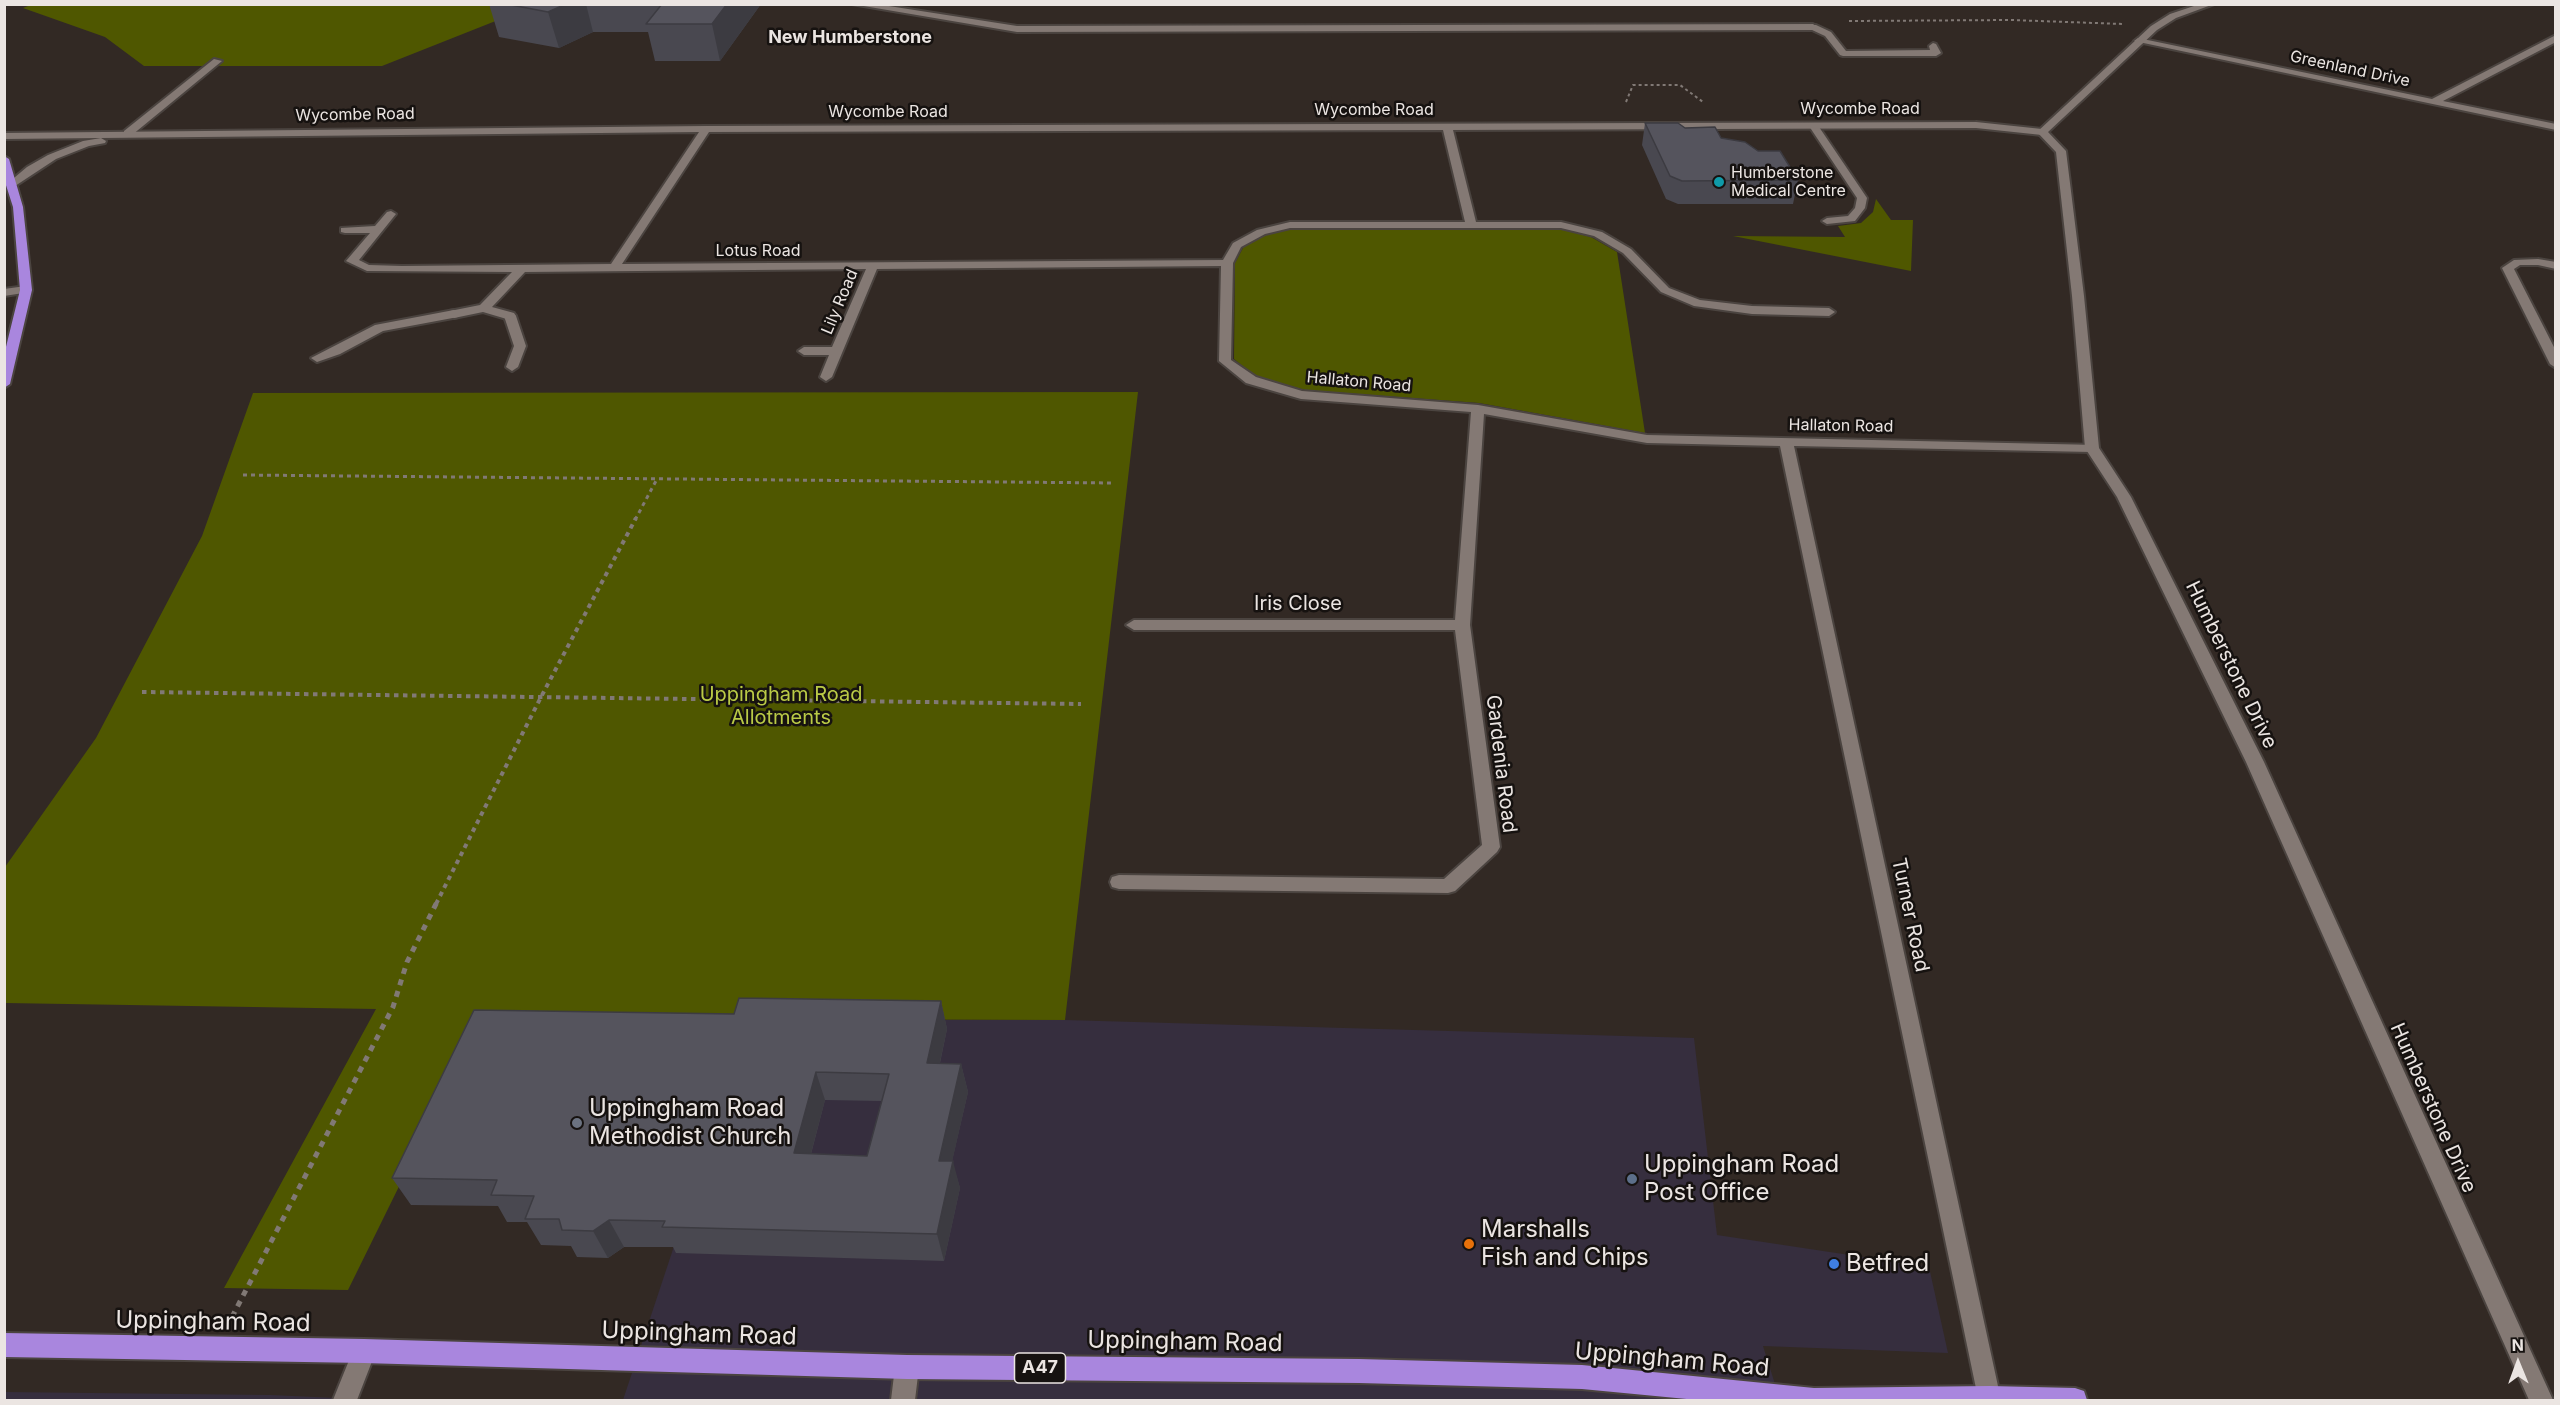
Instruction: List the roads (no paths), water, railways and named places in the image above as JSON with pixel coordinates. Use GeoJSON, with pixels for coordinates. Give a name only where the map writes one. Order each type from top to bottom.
{"type":"FeatureCollection","features":[{"type":"Feature","properties":{"kind":"highway"},"geometry":{"type":"LineString","coordinates":[[4,159],[18,207],[26,290],[4,384]]}},
{"type":"Feature","properties":{"kind":"highway","name":"Uppingham Road"},"geometry":{"type":"LineString","coordinates":[[4,1345],[907,1367],[1359,1371],[1582,1377],[1814,1400],[1990,1398],[2075,1401]]}},
{"type":"Feature","properties":{"kind":"street"},"geometry":{"type":"LineString","coordinates":[[2042,132],[2154,28],[2173,16],[2210,4]]}},
{"type":"Feature","properties":{"kind":"street"},"geometry":{"type":"LineString","coordinates":[[857,5],[1017,29],[1780,23],[1813,27],[1828,34],[1843,53],[1849,54],[1936,53],[1933,46]]}},
{"type":"Feature","properties":{"kind":"street"},"geometry":{"type":"LineString","coordinates":[[2433,102],[2556,38]]}},
{"type":"Feature","properties":{"kind":"street","name":"Greenland Drive"},"geometry":{"type":"LineString","coordinates":[[2138,41],[2556,127]]}},
{"type":"Feature","properties":{"kind":"street"},"geometry":{"type":"LineString","coordinates":[[128,133],[217,61]]}},
{"type":"Feature","properties":{"kind":"street","name":"Wycombe Road"},"geometry":{"type":"LineString","coordinates":[[4,136],[706,129],[1976,125],[2042,132]]}},
{"type":"Feature","properties":{"kind":"street"},"geometry":{"type":"LineString","coordinates":[[1814,126],[1862,198],[1860,208],[1851,219],[1827,222]]}},
{"type":"Feature","properties":{"kind":"street"},"geometry":{"type":"LineString","coordinates":[[1447,127],[1471,225]]}},
{"type":"Feature","properties":{"kind":"street"},"geometry":{"type":"LineString","coordinates":[[614,268],[706,129]]}},
{"type":"Feature","properties":{"kind":"street","name":"Humberstone Drive"},"geometry":{"type":"LineString","coordinates":[[2042,132],[2061,151],[2078,296],[2092,448],[2124,497],[2256,762],[2541,1401]]}},
{"type":"Feature","properties":{"kind":"street"},"geometry":{"type":"LineString","coordinates":[[12,184],[31,169],[52,157],[87,143],[149,134]]}},
{"type":"Feature","properties":{"kind":"street","name":"Lotus Road"},"geometry":{"type":"LineString","coordinates":[[392,214],[351,261],[368,268],[1227,262]]}},
{"type":"Feature","properties":{"kind":"street"},"geometry":{"type":"LineString","coordinates":[[1227,262],[1237,245],[1261,232],[1290,225],[1561,225],[1598,234],[1626,251],[1665,290],[1698,303],[1752,310],[1829,312]]}},
{"type":"Feature","properties":{"kind":"street"},"geometry":{"type":"LineString","coordinates":[[345,230],[378,229]]}},
{"type":"Feature","properties":{"kind":"street","name":"Hallaton Road"},"geometry":{"type":"LineString","coordinates":[[1227,262],[1225,361],[1251,380],[1301,395],[1478,409],[1647,439],[2092,448]]}},
{"type":"Feature","properties":{"kind":"street"},"geometry":{"type":"LineString","coordinates":[[2556,266],[2538,262],[2518,262],[2508,268],[2556,364]]}},
{"type":"Feature","properties":{"kind":"street","name":"Lily Road"},"geometry":{"type":"LineString","coordinates":[[826,376],[873,266]]}},
{"type":"Feature","properties":{"kind":"street"},"geometry":{"type":"LineString","coordinates":[[484,308],[522,268]]}},
{"type":"Feature","properties":{"kind":"street"},"geometry":{"type":"LineString","coordinates":[[4,293],[26,290]]}},
{"type":"Feature","properties":{"kind":"street"},"geometry":{"type":"LineString","coordinates":[[318,358],[379,328],[484,308],[510,316],[520,346],[512,367]]}},
{"type":"Feature","properties":{"kind":"street","name":"Lily Road"},"geometry":{"type":"LineString","coordinates":[[804,351],[837,351]]}},
{"type":"Feature","properties":{"kind":"street","name":"Gardenia Road"},"geometry":{"type":"LineString","coordinates":[[1119,882],[1448,886],[1491,847],[1462,625],[1478,409]]}},
{"type":"Feature","properties":{"kind":"street","name":"Turner Road"},"geometry":{"type":"LineString","coordinates":[[1786,442],[1990,1398]]}},
{"type":"Feature","properties":{"kind":"street","name":"Iris Close"},"geometry":{"type":"LineString","coordinates":[[1134,626],[1462,625]]}},
{"type":"Feature","properties":{"kind":"street"},"geometry":{"type":"LineString","coordinates":[[345,1401],[364,1352]]}},
{"type":"Feature","properties":{"kind":"street"},"geometry":{"type":"LineString","coordinates":[[903,1401],[907,1367]]}},
{"type":"Feature","properties":{"kind":"place","name":"Humberstone Medical Centre"},"geometry":{"type":"Point","coordinates":[1719,182]}},
{"type":"Feature","properties":{"kind":"place","name":"Uppingham Road Methodist Church"},"geometry":{"type":"Point","coordinates":[577,1123]}},
{"type":"Feature","properties":{"kind":"place","name":"Uppingham Road Post Office"},"geometry":{"type":"Point","coordinates":[1632,1179]}},
{"type":"Feature","properties":{"kind":"place","name":"Marshalls Fish and Chips"},"geometry":{"type":"Point","coordinates":[1469,1244]}},
{"type":"Feature","properties":{"kind":"place","name":"Betfred"},"geometry":{"type":"Point","coordinates":[1834,1264]}},
{"type":"Feature","properties":{"kind":"district","name":"New Humberstone"},"geometry":{"type":"Point","coordinates":[850,38]}},
{"type":"Feature","properties":{"kind":"park label","name":"Uppingham Road Allotments"},"geometry":{"type":"Point","coordinates":[781,706]}}]}
